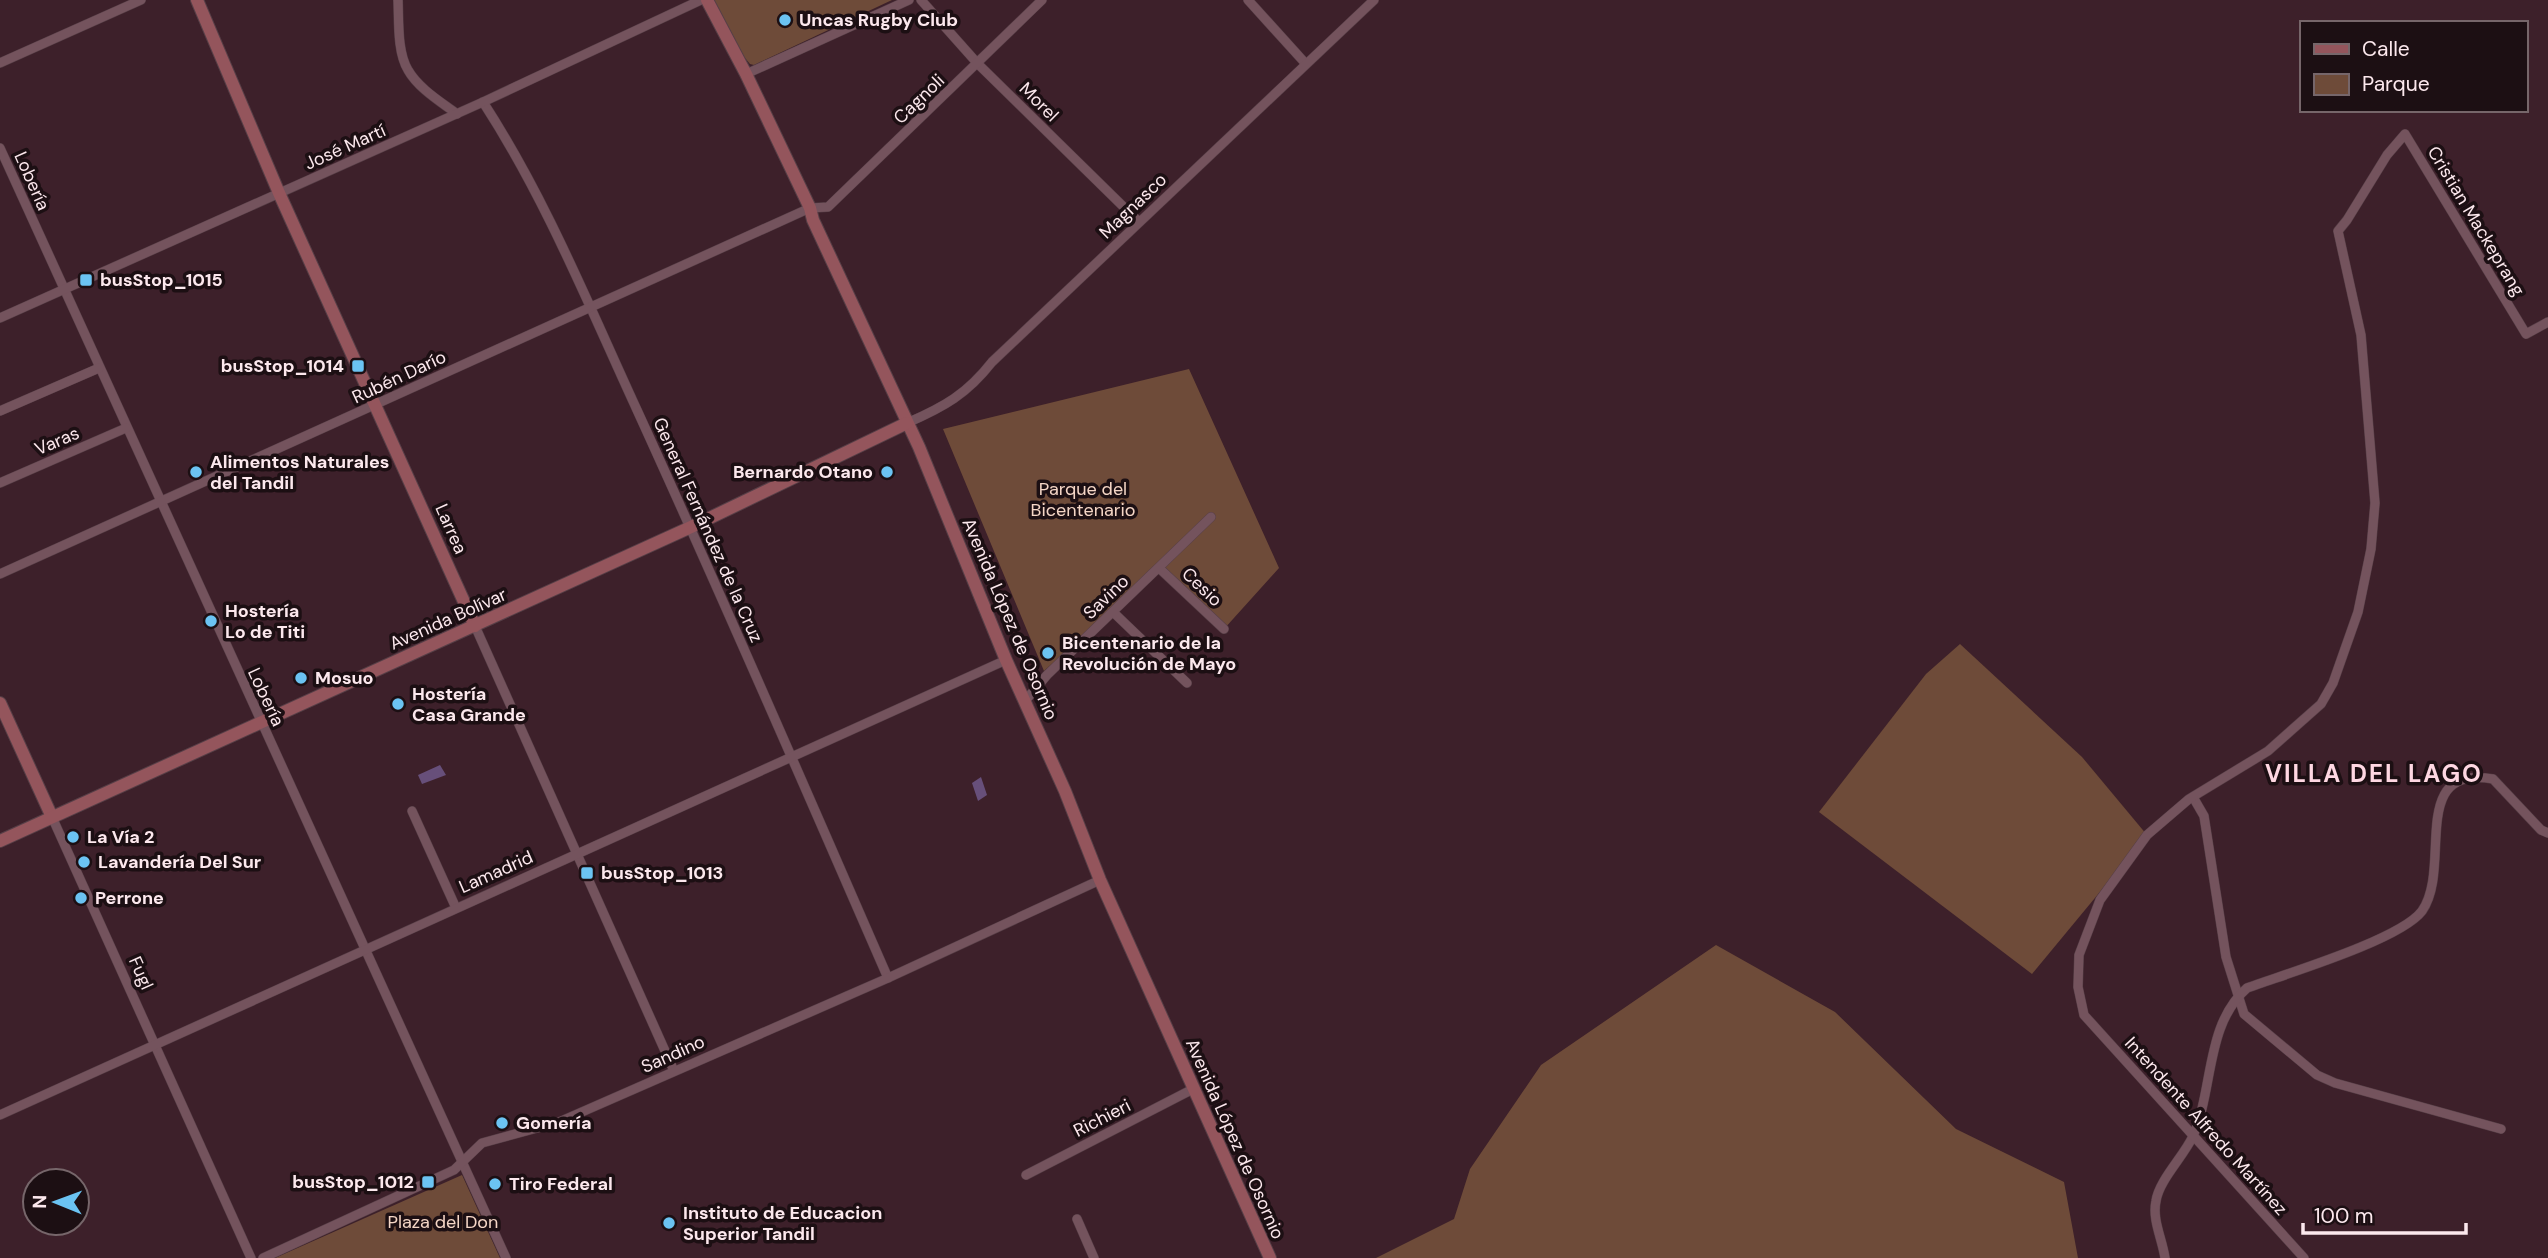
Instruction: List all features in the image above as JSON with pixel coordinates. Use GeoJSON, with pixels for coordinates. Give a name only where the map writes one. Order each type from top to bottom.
{"type":"FeatureCollection","features":[{"type":"Feature","properties":{"kind":"main road","name":"Larrea"},"geometry":{"type":"LineString","coordinates":[[197,0],[279,193],[475,625]]}},
{"type":"Feature","properties":{"kind":"main road","name":"Avenida López de Osornio"},"geometry":{"type":"LineString","coordinates":[[707,0],[746,74],[810,208],[813,220],[919,447],[1100,880],[1270,1258]]}},
{"type":"Feature","properties":{"kind":"main road","name":"Avenida Bolívar"},"geometry":{"type":"LineString","coordinates":[[0,841],[691,527],[907,423]]}},
{"type":"Feature","properties":{"kind":"main road","name":"Fugl"},"geometry":{"type":"LineString","coordinates":[[0,703],[5,730],[52,817]]}},
{"type":"Feature","properties":{"kind":"street"},"geometry":{"type":"LineString","coordinates":[[0,63],[141,0]]}},
{"type":"Feature","properties":{"kind":"street"},"geometry":{"type":"LineString","coordinates":[[398,0],[402,50],[407,70],[424,88],[457,114]]}},
{"type":"Feature","properties":{"kind":"street","name":"José Martí"},"geometry":{"type":"LineString","coordinates":[[0,318],[484,102],[701,0]]}},
{"type":"Feature","properties":{"kind":"street"},"geometry":{"type":"LineString","coordinates":[[746,74],[909,0]]}},
{"type":"Feature","properties":{"kind":"street","name":"Morel"},"geometry":{"type":"LineString","coordinates":[[921,0],[978,64],[1139,222]]}},
{"type":"Feature","properties":{"kind":"street","name":"Cagnoli"},"geometry":{"type":"LineString","coordinates":[[810,208],[828,206],[1042,0]]}},
{"type":"Feature","properties":{"kind":"street"},"geometry":{"type":"LineString","coordinates":[[1248,0],[1306,64]]}},
{"type":"Feature","properties":{"kind":"street","name":"Magnasco"},"geometry":{"type":"LineString","coordinates":[[907,423],[941,409],[978,380],[992,362],[1374,0]]}},
{"type":"Feature","properties":{"kind":"street","name":"General Fernández de la Cruz"},"geometry":{"type":"LineString","coordinates":[[484,102],[509,141],[564,249],[691,527],[888,978]]}},
{"type":"Feature","properties":{"kind":"street","name":"Cristian Mackeprang"},"geometry":{"type":"LineString","coordinates":[[2193,797],[2268,751],[2321,704],[2333,683],[2358,612],[2371,549],[2375,503],[2361,335],[2338,231],[2387,155],[2405,134],[2526,334],[2548,322]]}},
{"type":"Feature","properties":{"kind":"street","name":"Lobería"},"geometry":{"type":"LineString","coordinates":[[0,148],[506,1258]]}},
{"type":"Feature","properties":{"kind":"street","name":"Rubén Darío"},"geometry":{"type":"LineString","coordinates":[[0,574],[810,208]]}},
{"type":"Feature","properties":{"kind":"street"},"geometry":{"type":"LineString","coordinates":[[0,411],[99,368]]}},
{"type":"Feature","properties":{"kind":"street","name":"Varas"},"geometry":{"type":"LineString","coordinates":[[0,483],[126,428]]}},
{"type":"Feature","properties":{"kind":"street","name":"Savino"},"geometry":{"type":"LineString","coordinates":[[1025,701],[1047,676],[1211,517]]}},
{"type":"Feature","properties":{"kind":"street","name":"Cesio"},"geometry":{"type":"LineString","coordinates":[[1159,568],[1224,629]]}},
{"type":"Feature","properties":{"kind":"street"},"geometry":{"type":"LineString","coordinates":[[1112,612],[1186,683]]}},
{"type":"Feature","properties":{"kind":"street","name":"Larrea"},"geometry":{"type":"LineString","coordinates":[[475,625],[674,1071]]}},
{"type":"Feature","properties":{"kind":"street","name":"Lamadrid"},"geometry":{"type":"LineString","coordinates":[[0,1115],[1006,660]]}},
{"type":"Feature","properties":{"kind":"street"},"geometry":{"type":"LineString","coordinates":[[2165,1258],[2154,1214],[2156,1197],[2193,1137],[2216,1041],[2225,1014],[2238,997],[2247,988],[2367,945],[2406,925],[2420,913],[2432,894],[2438,807],[2449,786],[2463,777],[2493,779],[2541,830],[2548,833]]}},
{"type":"Feature","properties":{"kind":"street"},"geometry":{"type":"LineString","coordinates":[[2193,797],[2204,816],[2226,957],[2244,1014],[2317,1075],[2335,1083],[2501,1129]]}},
{"type":"Feature","properties":{"kind":"street","name":"Intendente Alfredo Martínez"},"geometry":{"type":"LineString","coordinates":[[2193,797],[2147,835],[2099,901],[2079,955],[2078,987],[2084,1015],[2304,1258]]}},
{"type":"Feature","properties":{"kind":"street"},"geometry":{"type":"LineString","coordinates":[[412,811],[456,908]]}},
{"type":"Feature","properties":{"kind":"street","name":"Fugl"},"geometry":{"type":"LineString","coordinates":[[52,817],[251,1258]]}},
{"type":"Feature","properties":{"kind":"street","name":"Sandino"},"geometry":{"type":"LineString","coordinates":[[263,1258],[454,1170],[482,1143],[559,1122],[888,978],[1100,880]]}},
{"type":"Feature","properties":{"kind":"street","name":"Richieri"},"geometry":{"type":"LineString","coordinates":[[1026,1175],[1193,1089]]}},
{"type":"Feature","properties":{"kind":"street"},"geometry":{"type":"LineString","coordinates":[[1077,1219],[1094,1258]]}},
{"type":"Feature","properties":{"kind":"green space","name":"Uncas Rugby Club"},"geometry":{"type":"Polygon","coordinates":[[[714,0],[892,0],[754,65],[750,64],[730,40],[714,0]]]}},
{"type":"Feature","properties":{"kind":"green space","name":"Parque del Bicentenario"},"geometry":{"type":"Polygon","coordinates":[[[1189,369],[1279,568],[1224,629],[1158,568],[1044,671],[943,429],[1189,369]]]}},
{"type":"Feature","properties":{"kind":"green space"},"geometry":{"type":"Polygon","coordinates":[[[1960,644],[2082,757],[2147,835],[2032,974],[1819,812],[1926,674],[1960,644]]]}},
{"type":"Feature","properties":{"kind":"green space"},"geometry":{"type":"Polygon","coordinates":[[[1716,945],[1835,1012],[1956,1129],[2064,1182],[2078,1258],[1376,1258],[1454,1219],[1470,1169],[1541,1065],[1716,945]]]}},
{"type":"Feature","properties":{"kind":"green space","name":"Plaza del Don"},"geometry":{"type":"Polygon","coordinates":[[[462,1175],[500,1258],[275,1258],[462,1175]]]}},
{"type":"Feature","properties":{"kind":"shaded area"},"geometry":{"type":"Polygon","coordinates":[[[440,765],[446,775],[422,784],[418,775],[440,765]]]}},
{"type":"Feature","properties":{"kind":"shaded area"},"geometry":{"type":"Polygon","coordinates":[[[981,777],[987,795],[978,801],[972,783],[981,777]]]}},
{"type":"Feature","properties":{"kind":"place","name":"Uncas Rugby Club"},"geometry":{"type":"Point","coordinates":[785,20]}},
{"type":"Feature","properties":{"kind":"place","name":"busStop_1015"},"geometry":{"type":"Point","coordinates":[86,280]}},
{"type":"Feature","properties":{"kind":"place","name":"busStop_1014"},"geometry":{"type":"Point","coordinates":[358,366]}},
{"type":"Feature","properties":{"kind":"place","name":"Alimentos Naturales del Tandil"},"geometry":{"type":"Point","coordinates":[196,472]}},
{"type":"Feature","properties":{"kind":"place","name":"Bernardo Otano"},"geometry":{"type":"Point","coordinates":[887,472]}},
{"type":"Feature","properties":{"kind":"place","name":"Hostería Lo de Titi"},"geometry":{"type":"Point","coordinates":[211,621]}},
{"type":"Feature","properties":{"kind":"place","name":"Bicentenario de la Revolución de Mayo"},"geometry":{"type":"Point","coordinates":[1048,653]}},
{"type":"Feature","properties":{"kind":"place","name":"Mosuo"},"geometry":{"type":"Point","coordinates":[301,678]}},
{"type":"Feature","properties":{"kind":"place","name":"Hostería Casa Grande"},"geometry":{"type":"Point","coordinates":[398,704]}},
{"type":"Feature","properties":{"kind":"place","name":"La Vía 2"},"geometry":{"type":"Point","coordinates":[73,837]}},
{"type":"Feature","properties":{"kind":"place","name":"Lavandería Del Sur"},"geometry":{"type":"Point","coordinates":[84,862]}},
{"type":"Feature","properties":{"kind":"place","name":"busStop_1013"},"geometry":{"type":"Point","coordinates":[587,873]}},
{"type":"Feature","properties":{"kind":"place","name":"Perrone"},"geometry":{"type":"Point","coordinates":[81,898]}},
{"type":"Feature","properties":{"kind":"place","name":"Gomería"},"geometry":{"type":"Point","coordinates":[502,1123]}},
{"type":"Feature","properties":{"kind":"place","name":"busStop_1012"},"geometry":{"type":"Point","coordinates":[428,1182]}},
{"type":"Feature","properties":{"kind":"place","name":"Tiro Federal"},"geometry":{"type":"Point","coordinates":[495,1184]}},
{"type":"Feature","properties":{"kind":"place","name":"Instituto de Educacion Superior Tandil"},"geometry":{"type":"Point","coordinates":[669,1223]}},
{"type":"Feature","properties":{"kind":"district","name":"VILLA DEL LAGO"},"geometry":{"type":"Point","coordinates":[2374,774]}}]}
